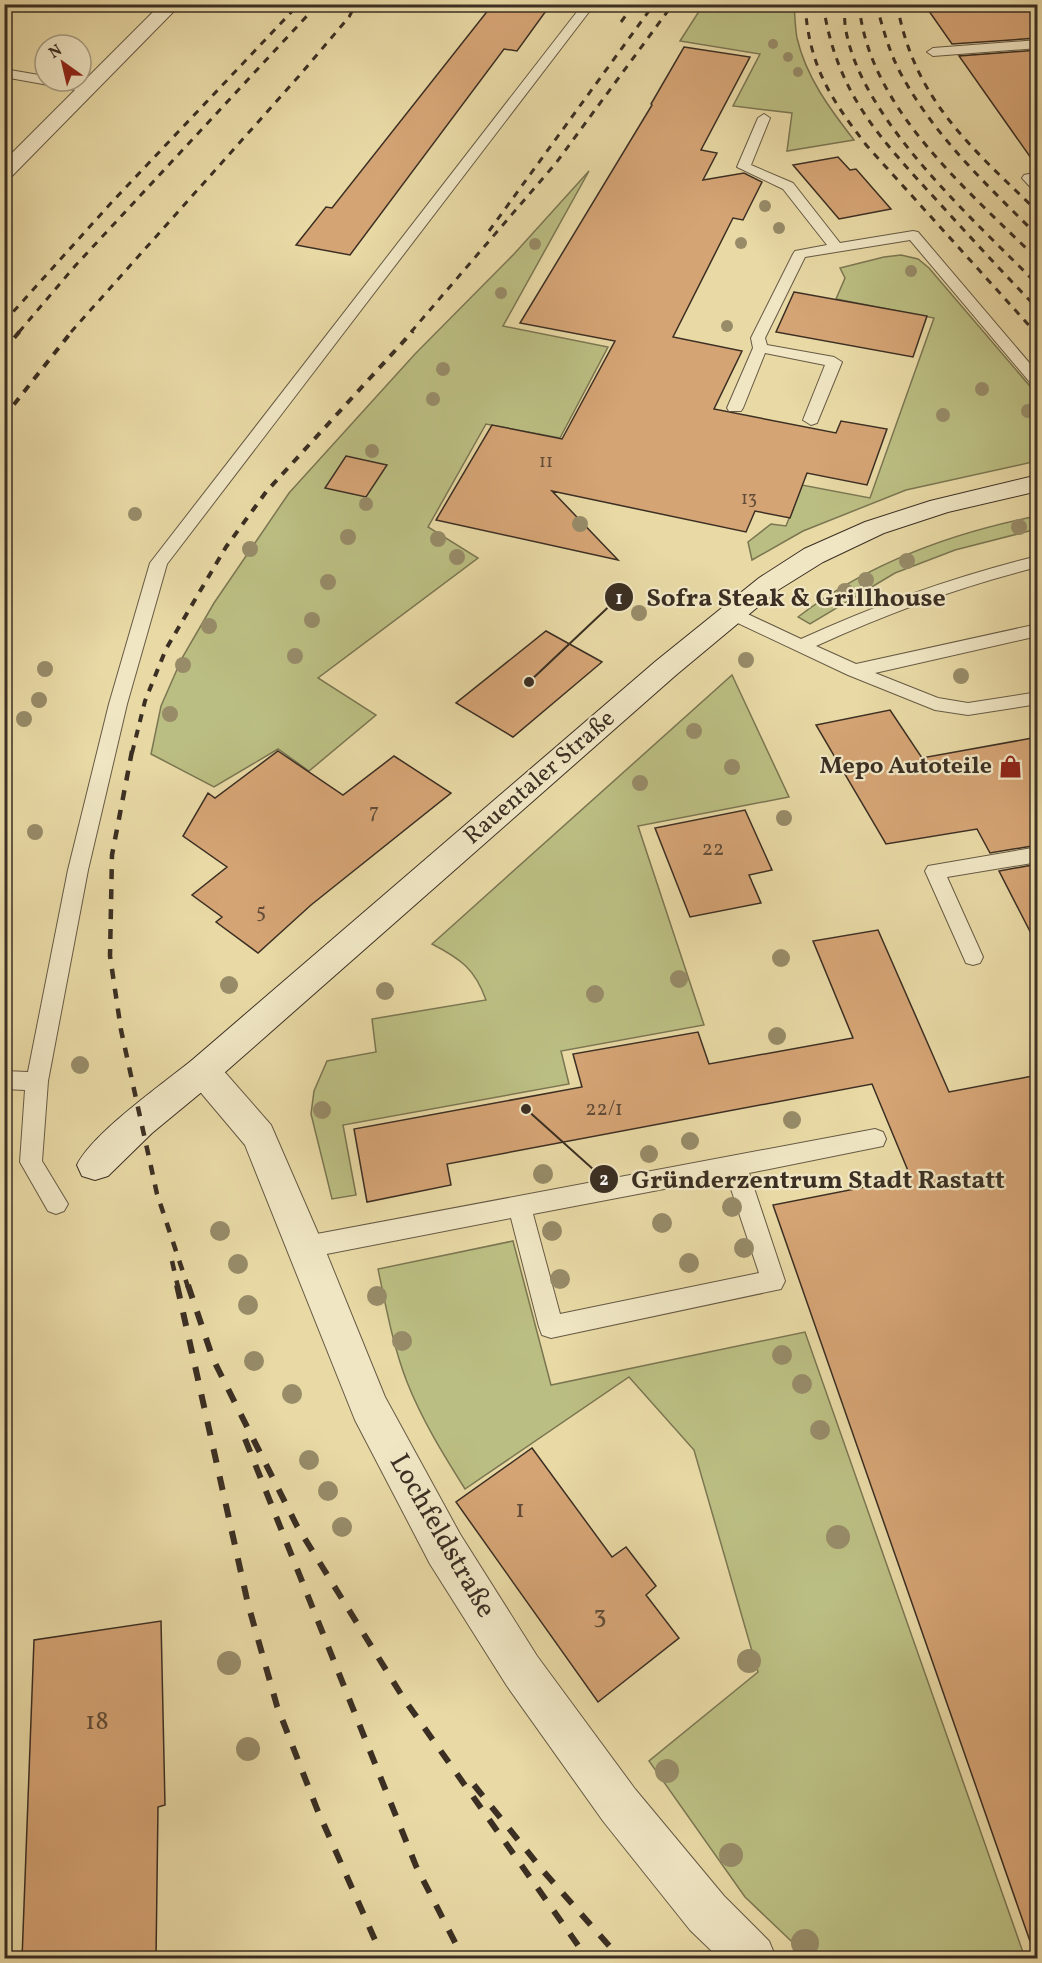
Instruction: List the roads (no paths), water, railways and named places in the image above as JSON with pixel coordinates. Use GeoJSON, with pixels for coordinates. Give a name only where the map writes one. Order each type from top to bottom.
{"type":"FeatureCollection","features":[{"type":"Feature","properties":{"kind":"street"},"geometry":{"type":"LineString","coordinates":[[93,82],[172,4]]}},
{"type":"Feature","properties":{"kind":"street"},"geometry":{"type":"LineString","coordinates":[[4,173],[82,93]]}},
{"type":"Feature","properties":{"kind":"street","name":"Rauentaler Straße"},"geometry":{"type":"LineString","coordinates":[[95,1165],[140,1122],[202,1071],[731,613],[784,573],[842,541],[902,516],[964,499],[1038,483]]}},
{"type":"Feature","properties":{"kind":"street","name":"Lochfeldstraße"},"geometry":{"type":"LineString","coordinates":[[202,1071],[258,1136],[306,1247],[369,1407],[451,1558],[522,1671],[619,1805],[707,1913],[752,1959]]}},
{"type":"Feature","properties":{"kind":"lane"},"geometry":{"type":"LineString","coordinates":[[56,1204],[31,1162],[37,1081],[81,859],[118,704],[159,563],[589,4]]}},
{"type":"Feature","properties":{"kind":"lane"},"geometry":{"type":"LineString","coordinates":[[933,52],[1038,44]]}},
{"type":"Feature","properties":{"kind":"lane"},"geometry":{"type":"LineString","coordinates":[[4,73],[33,78]]}},
{"type":"Feature","properties":{"kind":"lane"},"geometry":{"type":"LineString","coordinates":[[764,118],[744,167],[788,186],[837,248]]}},
{"type":"Feature","properties":{"kind":"lane"},"geometry":{"type":"LineString","coordinates":[[1038,176],[1029,178],[1038,187]]}},
{"type":"Feature","properties":{"kind":"lane"},"geometry":{"type":"LineString","coordinates":[[735,408],[760,348],[758,338],[800,254],[914,235],[1038,383]]}},
{"type":"Feature","properties":{"kind":"lane"},"geometry":{"type":"LineString","coordinates":[[760,348],[834,362],[811,420]]}},
{"type":"Feature","properties":{"kind":"lane"},"geometry":{"type":"LineString","coordinates":[[801,646],[876,611],[939,589],[1038,561]]}},
{"type":"Feature","properties":{"kind":"lane"},"geometry":{"type":"LineString","coordinates":[[731,613],[854,671],[935,704],[968,709],[1038,698]]}},
{"type":"Feature","properties":{"kind":"lane"},"geometry":{"type":"LineString","coordinates":[[854,671],[1038,630]]}},
{"type":"Feature","properties":{"kind":"lane"},"geometry":{"type":"LineString","coordinates":[[974,957],[935,871],[1038,854]]}},
{"type":"Feature","properties":{"kind":"lane"},"geometry":{"type":"LineString","coordinates":[[4,1080],[37,1081]]}},
{"type":"Feature","properties":{"kind":"lane"},"geometry":{"type":"LineString","coordinates":[[306,1247],[875,1139]]}},
{"type":"Feature","properties":{"kind":"lane"},"geometry":{"type":"LineString","coordinates":[[520,1207],[551,1327],[773,1281],[735,1165]]}},
{"type":"Feature","properties":{"kind":"railway"},"geometry":{"type":"LineString","coordinates":[[4,322],[111,203],[299,4]]}},
{"type":"Feature","properties":{"kind":"railway"},"geometry":{"type":"LineString","coordinates":[[19,332],[75,266],[318,4]]}},
{"type":"Feature","properties":{"kind":"railway"},"geometry":{"type":"LineString","coordinates":[[71,332],[299,76],[349,17],[356,4]]}},
{"type":"Feature","properties":{"kind":"railway"},"geometry":{"type":"LineString","coordinates":[[621,22],[634,4]]}},
{"type":"Feature","properties":{"kind":"railway"},"geometry":{"type":"LineString","coordinates":[[489,231],[654,4]]}},
{"type":"Feature","properties":{"kind":"railway"},"geometry":{"type":"LineString","coordinates":[[411,332],[556,163],[673,4]]}},
{"type":"Feature","properties":{"kind":"railway"},"geometry":{"type":"LineString","coordinates":[[805,4],[807,26],[817,64],[842,112],[867,146],[1035,332]]}},
{"type":"Feature","properties":{"kind":"railway"},"geometry":{"type":"LineString","coordinates":[[823,4],[839,65],[851,91],[881,137],[1038,309]]}},
{"type":"Feature","properties":{"kind":"railway"},"geometry":{"type":"LineString","coordinates":[[844,4],[846,31],[857,65],[874,100],[898,134],[954,201],[1038,285]]}},
{"type":"Feature","properties":{"kind":"railway"},"geometry":{"type":"LineString","coordinates":[[859,4],[866,42],[881,78],[901,112],[953,176],[1038,260]]}},
{"type":"Feature","properties":{"kind":"railway"},"geometry":{"type":"LineString","coordinates":[[876,4],[897,66],[930,119],[963,160],[1038,236]]}},
{"type":"Feature","properties":{"kind":"railway"},"geometry":{"type":"LineString","coordinates":[[897,4],[905,38],[931,95],[968,143],[1038,212]]}},
{"type":"Feature","properties":{"kind":"railway"},"geometry":{"type":"LineString","coordinates":[[4,350],[20,331]]}},
{"type":"Feature","properties":{"kind":"railway"},"geometry":{"type":"LineString","coordinates":[[4,417],[72,331]]}},
{"type":"Feature","properties":{"kind":"railway"},"geometry":{"type":"LineString","coordinates":[[132,753],[145,701],[166,649],[226,547],[266,492],[413,331]]}},
{"type":"Feature","properties":{"kind":"railway"},"geometry":{"type":"LineString","coordinates":[[1035,332],[1038,335]]}},
{"type":"Feature","properties":{"kind":"railway"},"geometry":{"type":"LineString","coordinates":[[132,751],[112,855],[110,956],[121,1030],[157,1194],[188,1287]]}},
{"type":"Feature","properties":{"kind":"railway"},"geometry":{"type":"LineString","coordinates":[[172,1261],[178,1287]]}},
{"type":"Feature","properties":{"kind":"railway"},"geometry":{"type":"LineString","coordinates":[[177,1285],[248,1604],[277,1706],[317,1809],[383,1958]]}},
{"type":"Feature","properties":{"kind":"railway"},"geometry":{"type":"LineString","coordinates":[[188,1285],[213,1359],[297,1526],[404,1699],[587,1958]]}},
{"type":"Feature","properties":{"kind":"railway"},"geometry":{"type":"LineString","coordinates":[[245,1439],[416,1866],[463,1958]]}},
{"type":"Feature","properties":{"kind":"railway"},"geometry":{"type":"LineString","coordinates":[[474,1785],[544,1872],[620,1958]]}},
{"type":"Feature","properties":{"kind":"place","name":"Sofra Steak & Grillhouse"},"geometry":{"type":"Point","coordinates":[529,682]}},
{"type":"Feature","properties":{"kind":"place","name":"Mepo Autoteile"},"geometry":{"type":"Point","coordinates":[1010,767]}},
{"type":"Feature","properties":{"kind":"place","name":"Gründerzentrum Stadt Rastatt"},"geometry":{"type":"Point","coordinates":[526,1109]}}]}
